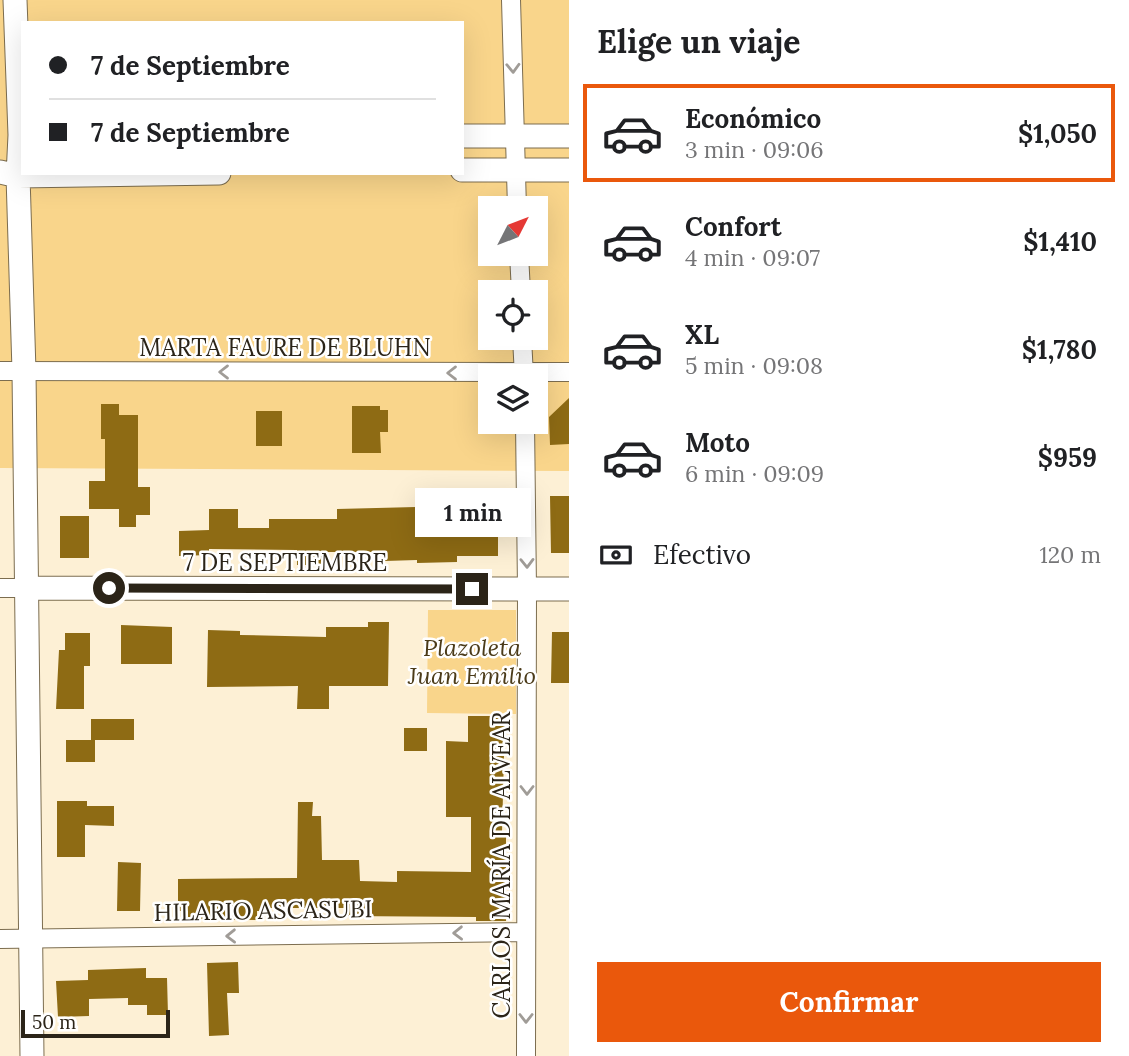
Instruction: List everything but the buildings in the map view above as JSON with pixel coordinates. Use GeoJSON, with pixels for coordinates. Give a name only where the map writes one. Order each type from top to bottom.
{"type":"FeatureCollection","features":[{"type":"Feature","properties":{"kind":"street"},"geometry":{"type":"LineString","coordinates":[[15,0],[14,134],[9,174],[24,372],[32,1056]]}},
{"type":"Feature","properties":{"kind":"street"},"geometry":{"type":"LineString","coordinates":[[510,0],[517,196]]}},
{"type":"Feature","properties":{"kind":"street"},"geometry":{"type":"LineString","coordinates":[[464,136],[569,136]]}},
{"type":"Feature","properties":{"kind":"street"},"geometry":{"type":"LineString","coordinates":[[464,170],[569,170]]}},
{"type":"Feature","properties":{"kind":"street","name":"MARTA FAURE DE BLUHN"},"geometry":{"type":"LineString","coordinates":[[0,371],[478,374]]}},
{"type":"Feature","properties":{"kind":"street","name":"MARTA FAURE DE BLUHN"},"geometry":{"type":"LineString","coordinates":[[548,373],[569,372]]}},
{"type":"Feature","properties":{"kind":"street","name":"CARLOS MARÍA DE ALVEAR"},"geometry":{"type":"LineString","coordinates":[[525,434],[526,1056]]}},
{"type":"Feature","properties":{"kind":"street","name":"7 DE SEPTIEMBRE"},"geometry":{"type":"LineString","coordinates":[[0,587],[569,589]]}},
{"type":"Feature","properties":{"kind":"street","name":"HILARIO ASCASUBI"},"geometry":{"type":"LineString","coordinates":[[0,939],[526,932]]}},
{"type":"Feature","properties":{"kind":"green space"},"geometry":{"type":"Polygon","coordinates":[[[0,0],[569,0],[569,471],[0,468],[0,0]]]}},
{"type":"Feature","properties":{"kind":"green space","name":"Plazoleta Juan Emilio"},"geometry":{"type":"Polygon","coordinates":[[[428,610],[516,610],[516,714],[427,713],[428,610]]]}},
{"type":"Feature","properties":{"kind":"route"},"geometry":{"type":"LineString","coordinates":[[109,588],[472,589]]}}]}
